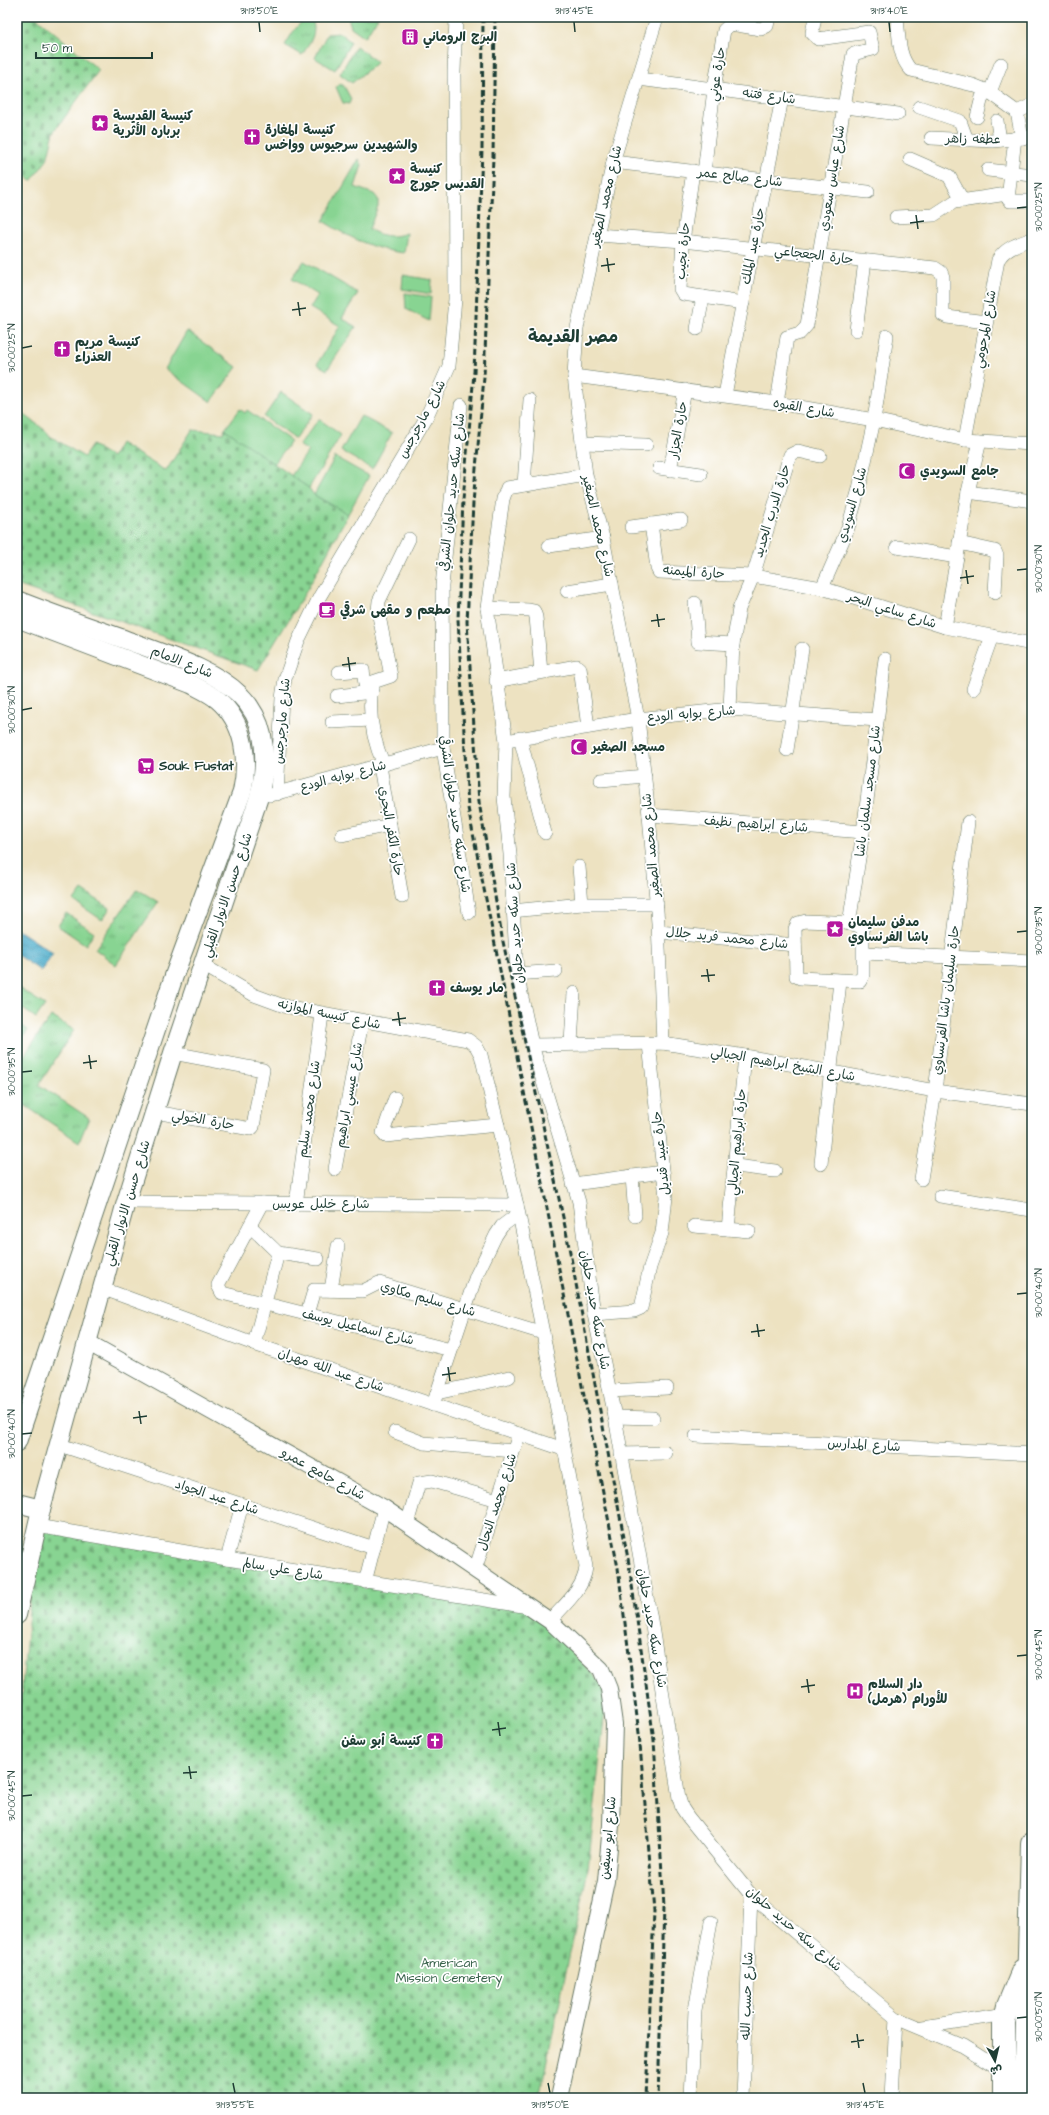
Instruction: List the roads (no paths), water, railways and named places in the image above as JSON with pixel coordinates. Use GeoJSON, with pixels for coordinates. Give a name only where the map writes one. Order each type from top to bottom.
{"type":"FeatureCollection","features":[{"type":"Feature","properties":{"kind":"highway"},"geometry":{"type":"LineString","coordinates":[[1025,2098],[1032,1844]]}},
{"type":"Feature","properties":{"kind":"highway"},"geometry":{"type":"LineString","coordinates":[[1004,2098],[1006,2014],[1021,1978],[1029,1949]]}},
{"type":"Feature","properties":{"kind":"main road","name":"شارع الامام"},"geometry":{"type":"LineString","coordinates":[[17,600],[206,670],[230,686],[243,698],[253,714],[259,725],[264,743],[265,761],[259,797]]}},
{"type":"Feature","properties":{"kind":"main road","name":"شارع الامام"},"geometry":{"type":"LineString","coordinates":[[17,618],[191,684],[218,700],[233,718],[242,741],[246,768],[242,792]]}},
{"type":"Feature","properties":{"kind":"main road","name":"شارع حسن الانوار القبلي"},"geometry":{"type":"LineString","coordinates":[[17,1442],[175,973],[242,792]]}},
{"type":"Feature","properties":{"kind":"main road","name":"شارع حسن الانوار القبلي"},"geometry":{"type":"LineString","coordinates":[[17,1615],[39,1518],[60,1445],[101,1288],[126,1202],[173,1053],[259,797]]}},
{"type":"Feature","properties":{"kind":"main road"},"geometry":{"type":"LineString","coordinates":[[118,1143],[142,1150]]}},
{"type":"Feature","properties":{"kind":"main road"},"geometry":{"type":"LineString","coordinates":[[17,1503],[39,1518]]}},
{"type":"Feature","properties":{"kind":"street","name":"شارع مارجرجس"},"geometry":{"type":"LineString","coordinates":[[277,794],[282,698],[285,679],[293,654],[320,596],[426,418],[449,366],[455,299],[454,72],[456,17]]}},
{"type":"Feature","properties":{"kind":"street","name":"شارع محمد الصغير"},"geometry":{"type":"LineString","coordinates":[[657,17],[612,162],[577,328],[574,376],[586,475],[603,538],[638,719],[657,904],[663,1043]]}},
{"type":"Feature","properties":{"kind":"street","name":"حارة عوني"},"geometry":{"type":"LineString","coordinates":[[699,172],[725,28],[734,24],[761,29],[767,26],[769,17]]}},
{"type":"Feature","properties":{"kind":"street","name":"شارع عباس سعودي"},"geometry":{"type":"LineString","coordinates":[[777,403],[786,341],[789,336],[800,333],[805,329],[819,257],[853,54],[872,50],[870,33],[818,39],[812,33],[815,17]]}},
{"type":"Feature","properties":{"kind":"street"},"geometry":{"type":"LineString","coordinates":[[898,17],[900,47],[906,64],[911,70],[973,85],[989,91],[1016,112],[1023,138],[1010,173],[1007,194],[1010,201],[1032,201]]}},
{"type":"Feature","properties":{"kind":"street"},"geometry":{"type":"LineString","coordinates":[[977,117],[982,97],[989,91],[1001,64]]}},
{"type":"Feature","properties":{"kind":"street","name":"شارع فتنه"},"geometry":{"type":"LineString","coordinates":[[639,79],[898,114]]}},
{"type":"Feature","properties":{"kind":"street","name":"حارة عبد الملك"},"geometry":{"type":"LineString","coordinates":[[725,395],[782,98]]}},
{"type":"Feature","properties":{"kind":"street"},"geometry":{"type":"LineString","coordinates":[[1016,112],[1032,105]]}},
{"type":"Feature","properties":{"kind":"street"},"geometry":{"type":"LineString","coordinates":[[919,107],[960,122],[967,140]]}},
{"type":"Feature","properties":{"kind":"street"},"geometry":{"type":"LineString","coordinates":[[997,121],[1000,140]]}},
{"type":"Feature","properties":{"kind":"street","name":"عطفه زاهر"},"geometry":{"type":"LineString","coordinates":[[931,138],[967,140],[1023,138]]}},
{"type":"Feature","properties":{"kind":"street"},"geometry":{"type":"LineString","coordinates":[[910,159],[949,176],[963,201]]}},
{"type":"Feature","properties":{"kind":"street","name":"شارع صالح عمر"},"geometry":{"type":"LineString","coordinates":[[612,162],[868,192]]}},
{"type":"Feature","properties":{"kind":"street"},"geometry":{"type":"LineString","coordinates":[[988,170],[1032,175]]}},
{"type":"Feature","properties":{"kind":"street","name":"حارة نجيب"},"geometry":{"type":"LineString","coordinates":[[699,172],[683,241],[680,289],[684,294],[742,303]]}},
{"type":"Feature","properties":{"kind":"street"},"geometry":{"type":"LineString","coordinates":[[896,217],[934,215],[954,202],[1007,194]]}},
{"type":"Feature","properties":{"kind":"street","name":"حارة الجعجاعي"},"geometry":{"type":"LineString","coordinates":[[597,234],[753,248],[819,257],[935,268],[941,272],[943,277],[943,315],[947,317],[986,322]]}},
{"type":"Feature","properties":{"kind":"street","name":"شارع المرحومي"},"geometry":{"type":"LineString","coordinates":[[965,440],[998,260],[1002,253],[1009,248],[1032,239]]}},
{"type":"Feature","properties":{"kind":"street"},"geometry":{"type":"LineString","coordinates":[[856,330],[865,261]]}},
{"type":"Feature","properties":{"kind":"street"},"geometry":{"type":"LineString","coordinates":[[697,329],[703,297]]}},
{"type":"Feature","properties":{"kind":"street","name":"شارع السويدي"},"geometry":{"type":"LineString","coordinates":[[822,588],[847,531],[859,489],[874,420],[887,336]]}},
{"type":"Feature","properties":{"kind":"street","name":"شارع القبوه"},"geometry":{"type":"LineString","coordinates":[[574,376],[777,403],[874,420],[965,440],[1032,444]]}},
{"type":"Feature","properties":{"kind":"street","name":"حارة الجزار"},"geometry":{"type":"LineString","coordinates":[[685,390],[665,469],[701,474]]}},
{"type":"Feature","properties":{"kind":"street"},"geometry":{"type":"LineString","coordinates":[[530,400],[524,485],[586,475]]}},
{"type":"Feature","properties":{"kind":"street","name":"شارع سكه حديد حلوان الشرقي"},"geometry":{"type":"LineString","coordinates":[[461,405],[442,586],[444,748],[469,913]]}},
{"type":"Feature","properties":{"kind":"street"},"geometry":{"type":"LineString","coordinates":[[945,627],[968,492],[980,441]]}},
{"type":"Feature","properties":{"kind":"street"},"geometry":{"type":"LineString","coordinates":[[582,443],[646,445]]}},
{"type":"Feature","properties":{"kind":"street","name":"حارة الدرب الجديد"},"geometry":{"type":"LineString","coordinates":[[730,709],[733,644],[739,610],[753,576],[790,455],[798,451],[820,456]]}},
{"type":"Feature","properties":{"kind":"street","name":"شارع سكه حديد حلوان"},"geometry":{"type":"LineString","coordinates":[[524,485],[507,488],[503,499],[487,608],[496,681],[506,741],[504,797],[510,854],[512,911],[517,974],[533,1045],[579,1202],[594,1314],[615,1417],[660,1671],[677,1787],[682,1808],[751,1895],[896,2018],[922,2027],[963,2046],[1004,2071]]}},
{"type":"Feature","properties":{"kind":"street"},"geometry":{"type":"LineString","coordinates":[[968,492],[1032,501]]}},
{"type":"Feature","properties":{"kind":"street"},"geometry":{"type":"LineString","coordinates":[[631,527],[681,520]]}},
{"type":"Feature","properties":{"kind":"street","name":"حارة الميمنه"},"geometry":{"type":"LineString","coordinates":[[651,524],[659,572],[753,576]]}},
{"type":"Feature","properties":{"kind":"street"},"geometry":{"type":"LineString","coordinates":[[549,546],[603,538]]}},
{"type":"Feature","properties":{"kind":"street"},"geometry":{"type":"LineString","coordinates":[[372,688],[375,681],[391,676],[378,611],[379,601],[409,539]]}},
{"type":"Feature","properties":{"kind":"street"},"geometry":{"type":"LineString","coordinates":[[959,543],[995,551],[997,556],[995,593]]}},
{"type":"Feature","properties":{"kind":"street"},"geometry":{"type":"LineString","coordinates":[[897,547],[957,557]]}},
{"type":"Feature","properties":{"kind":"street","name":"شارع ساعي البحر"},"geometry":{"type":"LineString","coordinates":[[753,576],[822,588],[945,627],[1032,644]]}},
{"type":"Feature","properties":{"kind":"street"},"geometry":{"type":"LineString","coordinates":[[567,591],[612,584]]}},
{"type":"Feature","properties":{"kind":"street"},"geometry":{"type":"LineString","coordinates":[[695,603],[698,642],[733,644]]}},
{"type":"Feature","properties":{"kind":"street"},"geometry":{"type":"LineString","coordinates":[[487,608],[529,610],[534,612],[536,617],[541,672]]}},
{"type":"Feature","properties":{"kind":"street"},"geometry":{"type":"LineString","coordinates":[[973,689],[992,636]]}},
{"type":"Feature","properties":{"kind":"street"},"geometry":{"type":"LineString","coordinates":[[787,750],[802,649]]}},
{"type":"Feature","properties":{"kind":"street","name":"شارع مسجد سلمان باشا"},"geometry":{"type":"LineString","coordinates":[[849,924],[863,832],[885,658]]}},
{"type":"Feature","properties":{"kind":"street"},"geometry":{"type":"LineString","coordinates":[[496,681],[574,666],[580,668],[588,727]]}},
{"type":"Feature","properties":{"kind":"street"},"geometry":{"type":"LineString","coordinates":[[339,672],[363,670],[365,684],[372,688]]}},
{"type":"Feature","properties":{"kind":"street"},"geometry":{"type":"LineString","coordinates":[[337,696],[372,688]]}},
{"type":"Feature","properties":{"kind":"street","name":"حارة الكفر البحري"},"geometry":{"type":"LineString","coordinates":[[372,688],[371,720],[376,747],[382,766],[402,897]]}},
{"type":"Feature","properties":{"kind":"street","name":"شارع بوابه الودع"},"geometry":{"type":"LineString","coordinates":[[506,741],[638,719],[730,709],[877,720]]}},
{"type":"Feature","properties":{"kind":"street"},"geometry":{"type":"LineString","coordinates":[[332,722],[371,720]]}},
{"type":"Feature","properties":{"kind":"street"},"geometry":{"type":"LineString","coordinates":[[520,738],[545,833]]}},
{"type":"Feature","properties":{"kind":"street","name":"شارع بوابه الودع"},"geometry":{"type":"LineString","coordinates":[[242,792],[259,797],[277,794],[444,748]]}},
{"type":"Feature","properties":{"kind":"street"},"geometry":{"type":"LineString","coordinates":[[601,780],[645,776]]}},
{"type":"Feature","properties":{"kind":"street","name":"شارع ابراهيم نظيف"},"geometry":{"type":"LineString","coordinates":[[649,815],[863,832]]}},
{"type":"Feature","properties":{"kind":"street","name":"حارة سليمان باشا الفرنساوي"},"geometry":{"type":"LineString","coordinates":[[921,1178],[935,1091],[950,958],[968,822]]}},
{"type":"Feature","properties":{"kind":"street"},"geometry":{"type":"LineString","coordinates":[[342,835],[390,825]]}},
{"type":"Feature","properties":{"kind":"street"},"geometry":{"type":"LineString","coordinates":[[579,867],[582,904]]}},
{"type":"Feature","properties":{"kind":"street"},"geometry":{"type":"LineString","coordinates":[[512,911],[582,904],[657,904]]}},
{"type":"Feature","properties":{"kind":"street","name":"شارع محمد فريد جلال"},"geometry":{"type":"LineString","coordinates":[[802,921],[859,926],[863,929],[864,953],[862,978],[857,982],[797,977],[794,971],[795,945],[795,929],[798,923],[802,921]]}},
{"type":"Feature","properties":{"kind":"street","name":"شارع محمد فريد جلال"},"geometry":{"type":"LineString","coordinates":[[659,932],[795,945]]}},
{"type":"Feature","properties":{"kind":"street"},"geometry":{"type":"LineString","coordinates":[[864,953],[1032,961]]}},
{"type":"Feature","properties":{"kind":"street","name":"شارع كنيسه الموازنه"},"geometry":{"type":"LineString","coordinates":[[203,965],[254,995],[284,1006],[322,1015],[468,1040],[476,1046],[481,1054],[498,1125]]}},
{"type":"Feature","properties":{"kind":"street"},"geometry":{"type":"LineString","coordinates":[[517,974],[556,971]]}},
{"type":"Feature","properties":{"kind":"street"},"geometry":{"type":"LineString","coordinates":[[821,1164],[832,1072],[840,981]]}},
{"type":"Feature","properties":{"kind":"street"},"geometry":{"type":"LineString","coordinates":[[571,1043],[574,993]]}},
{"type":"Feature","properties":{"kind":"street","name":"شارع محمد سليم"},"geometry":{"type":"LineString","coordinates":[[296,1204],[322,1015]]}},
{"type":"Feature","properties":{"kind":"street","name":"شارع عيسي ابراهيم"},"geometry":{"type":"LineString","coordinates":[[335,1169],[362,1022]]}},
{"type":"Feature","properties":{"kind":"street","name":"شارع الشيخ ابراهيم الجبالي"},"geometry":{"type":"LineString","coordinates":[[533,1045],[571,1043],[663,1043],[745,1056],[935,1091],[1032,1104]]}},
{"type":"Feature","properties":{"kind":"street","name":"حارة عبيد قنديل"},"geometry":{"type":"LineString","coordinates":[[594,1314],[634,1311],[641,1308],[650,1267],[662,1233],[666,1197],[649,1044]]}},
{"type":"Feature","properties":{"kind":"street","name":"حارة الخولي"},"geometry":{"type":"LineString","coordinates":[[155,1112],[251,1129],[253,1127],[264,1072],[261,1069],[173,1053]]}},
{"type":"Feature","properties":{"kind":"street","name":"حارة ابراهيم الجبالي"},"geometry":{"type":"LineString","coordinates":[[728,1229],[736,1166],[745,1056]]}},
{"type":"Feature","properties":{"kind":"street"},"geometry":{"type":"LineString","coordinates":[[395,1098],[383,1133],[385,1136],[498,1125],[543,1333],[563,1449],[586,1568],[585,1578],[580,1586],[550,1621]]}},
{"type":"Feature","properties":{"kind":"street"},"geometry":{"type":"LineString","coordinates":[[736,1166],[775,1171]]}},
{"type":"Feature","properties":{"kind":"street"},"geometry":{"type":"LineString","coordinates":[[573,1184],[663,1172]]}},
{"type":"Feature","properties":{"kind":"street"},"geometry":{"type":"LineString","coordinates":[[632,1176],[635,1216]]}},
{"type":"Feature","properties":{"kind":"street"},"geometry":{"type":"LineString","coordinates":[[940,1196],[1032,1210]]}},
{"type":"Feature","properties":{"kind":"street","name":"شارع خليل عويس"},"geometry":{"type":"LineString","coordinates":[[126,1202],[262,1203],[517,1209]]}},
{"type":"Feature","properties":{"kind":"street"},"geometry":{"type":"LineString","coordinates":[[262,1203],[250,1226],[278,1253],[318,1259]]}},
{"type":"Feature","properties":{"kind":"street"},"geometry":{"type":"LineString","coordinates":[[435,1399],[476,1276],[496,1235],[517,1209]]}},
{"type":"Feature","properties":{"kind":"street","name":"شارع اسماعيل يوسف"},"geometry":{"type":"LineString","coordinates":[[250,1226],[218,1285],[222,1294],[451,1350]]}},
{"type":"Feature","properties":{"kind":"street"},"geometry":{"type":"LineString","coordinates":[[694,1226],[749,1231]]}},
{"type":"Feature","properties":{"kind":"street"},"geometry":{"type":"LineString","coordinates":[[331,1290],[338,1246]]}},
{"type":"Feature","properties":{"kind":"street"},"geometry":{"type":"LineString","coordinates":[[254,1344],[278,1253]]}},
{"type":"Feature","properties":{"kind":"street","name":"شارع سليم مكاوي"},"geometry":{"type":"LineString","coordinates":[[307,1314],[314,1290],[363,1291],[379,1283],[543,1333]]}},
{"type":"Feature","properties":{"kind":"street","name":"شارع عبد الله مهران"},"geometry":{"type":"LineString","coordinates":[[101,1288],[254,1344],[435,1399],[519,1434],[563,1449]]}},
{"type":"Feature","properties":{"kind":"street","name":"شارع جامع عمرو"},"geometry":{"type":"LineString","coordinates":[[87,1342],[384,1508],[550,1621]]}},
{"type":"Feature","properties":{"kind":"street"},"geometry":{"type":"LineString","coordinates":[[435,1399],[509,1377]]}},
{"type":"Feature","properties":{"kind":"street"},"geometry":{"type":"LineString","coordinates":[[610,1391],[667,1388]]}},
{"type":"Feature","properties":{"kind":"street"},"geometry":{"type":"LineString","coordinates":[[615,1417],[653,1418]]}},
{"type":"Feature","properties":{"kind":"street"},"geometry":{"type":"LineString","coordinates":[[395,1432],[424,1443],[514,1451]]}},
{"type":"Feature","properties":{"kind":"street","name":"شارع محمد النحال"},"geometry":{"type":"LineString","coordinates":[[475,1570],[519,1434]]}},
{"type":"Feature","properties":{"kind":"street","name":"شارع المدارس"},"geometry":{"type":"LineString","coordinates":[[696,1436],[1032,1454]]}},
{"type":"Feature","properties":{"kind":"street","name":"شارع عبد الجواد"},"geometry":{"type":"LineString","coordinates":[[60,1445],[374,1548]]}},
{"type":"Feature","properties":{"kind":"street"},"geometry":{"type":"LineString","coordinates":[[621,1454],[666,1453]]}},
{"type":"Feature","properties":{"kind":"street"},"geometry":{"type":"LineString","coordinates":[[407,1524],[419,1483],[432,1482],[498,1500]]}},
{"type":"Feature","properties":{"kind":"street"},"geometry":{"type":"LineString","coordinates":[[227,1559],[242,1505]]}},
{"type":"Feature","properties":{"kind":"street"},"geometry":{"type":"LineString","coordinates":[[365,1582],[384,1508]]}},
{"type":"Feature","properties":{"kind":"street","name":"شارع علي سالم"},"geometry":{"type":"LineString","coordinates":[[39,1518],[227,1559],[531,1608]]}},
{"type":"Feature","properties":{"kind":"street","name":"شارع ابو سيفين"},"geometry":{"type":"LineString","coordinates":[[550,1621],[601,1669],[609,1688],[614,1724],[611,1825],[608,1868],[559,2098]]}},
{"type":"Feature","properties":{"kind":"street","name":"شارع حسب الله"},"geometry":{"type":"LineString","coordinates":[[743,2098],[751,1895]]}},
{"type":"Feature","properties":{"kind":"street"},"geometry":{"type":"LineString","coordinates":[[691,2098],[695,2010],[711,1922]]}},
{"type":"Feature","properties":{"kind":"street","name":"شارع سكه حديد حلوان"},"geometry":{"type":"LineString","coordinates":[[922,2027],[1006,2014]]}},
{"type":"Feature","properties":{"kind":"street"},"geometry":{"type":"LineString","coordinates":[[892,2098],[896,2018]]}},
{"type":"Feature","properties":{"kind":"water"},"geometry":{"type":"Polygon","coordinates":[[[17,929],[53,953],[41,971],[17,955],[17,929]]]}},
{"type":"Feature","properties":{"kind":"railway"},"geometry":{"type":"LineString","coordinates":[[483,17],[482,149],[474,373],[463,500],[458,619],[468,808],[618,1568],[639,1733],[654,1911],[646,2098]]}},
{"type":"Feature","properties":{"kind":"railway"},"geometry":{"type":"LineString","coordinates":[[495,17],[493,157],[484,377],[473,503],[467,622],[479,802],[502,937],[566,1231],[629,1564],[654,1740],[664,1907],[658,2098]]}},
{"type":"Feature","properties":{"kind":"place","name":"البرج الروماني"},"geometry":{"type":"Point","coordinates":[410,37]}},
{"type":"Feature","properties":{"kind":"place","name":"كنيسة القديسة برباره الأثرية"},"geometry":{"type":"Point","coordinates":[100,123]}},
{"type":"Feature","properties":{"kind":"place","name":"كنيسة المغارة والشهيدين سرجيوس وواخس"},"geometry":{"type":"Point","coordinates":[252,137]}},
{"type":"Feature","properties":{"kind":"place","name":"كنيسة القديس جورج"},"geometry":{"type":"Point","coordinates":[397,176]}},
{"type":"Feature","properties":{"kind":"place","name":"كنيسة مريم العذراء"},"geometry":{"type":"Point","coordinates":[62,349]}},
{"type":"Feature","properties":{"kind":"place","name":"جامع السويدي"},"geometry":{"type":"Point","coordinates":[907,471]}},
{"type":"Feature","properties":{"kind":"place","name":"مطعم و مقهى شرقي"},"geometry":{"type":"Point","coordinates":[327,610]}},
{"type":"Feature","properties":{"kind":"place","name":"مسجد الصغير"},"geometry":{"type":"Point","coordinates":[579,747]}},
{"type":"Feature","properties":{"kind":"place","name":"Souk Fustat"},"geometry":{"type":"Point","coordinates":[146,766]}},
{"type":"Feature","properties":{"kind":"place","name":"مدفن سليمان باشا الفرنساوي"},"geometry":{"type":"Point","coordinates":[835,929]}},
{"type":"Feature","properties":{"kind":"place","name":"مار يوسف"},"geometry":{"type":"Point","coordinates":[437,988]}},
{"type":"Feature","properties":{"kind":"place","name":"دار السلام للأورام (هرمل)"},"geometry":{"type":"Point","coordinates":[855,1691]}},
{"type":"Feature","properties":{"kind":"place","name":"كنيسة أبو سفن"},"geometry":{"type":"Point","coordinates":[435,1741]}},
{"type":"Feature","properties":{"kind":"district","name":"مصر القديمة"},"geometry":{"type":"Point","coordinates":[573,337]}},
{"type":"Feature","properties":{"kind":"park label","name":"American Mission Cemetery"},"geometry":{"type":"Point","coordinates":[449,1970]}}]}
